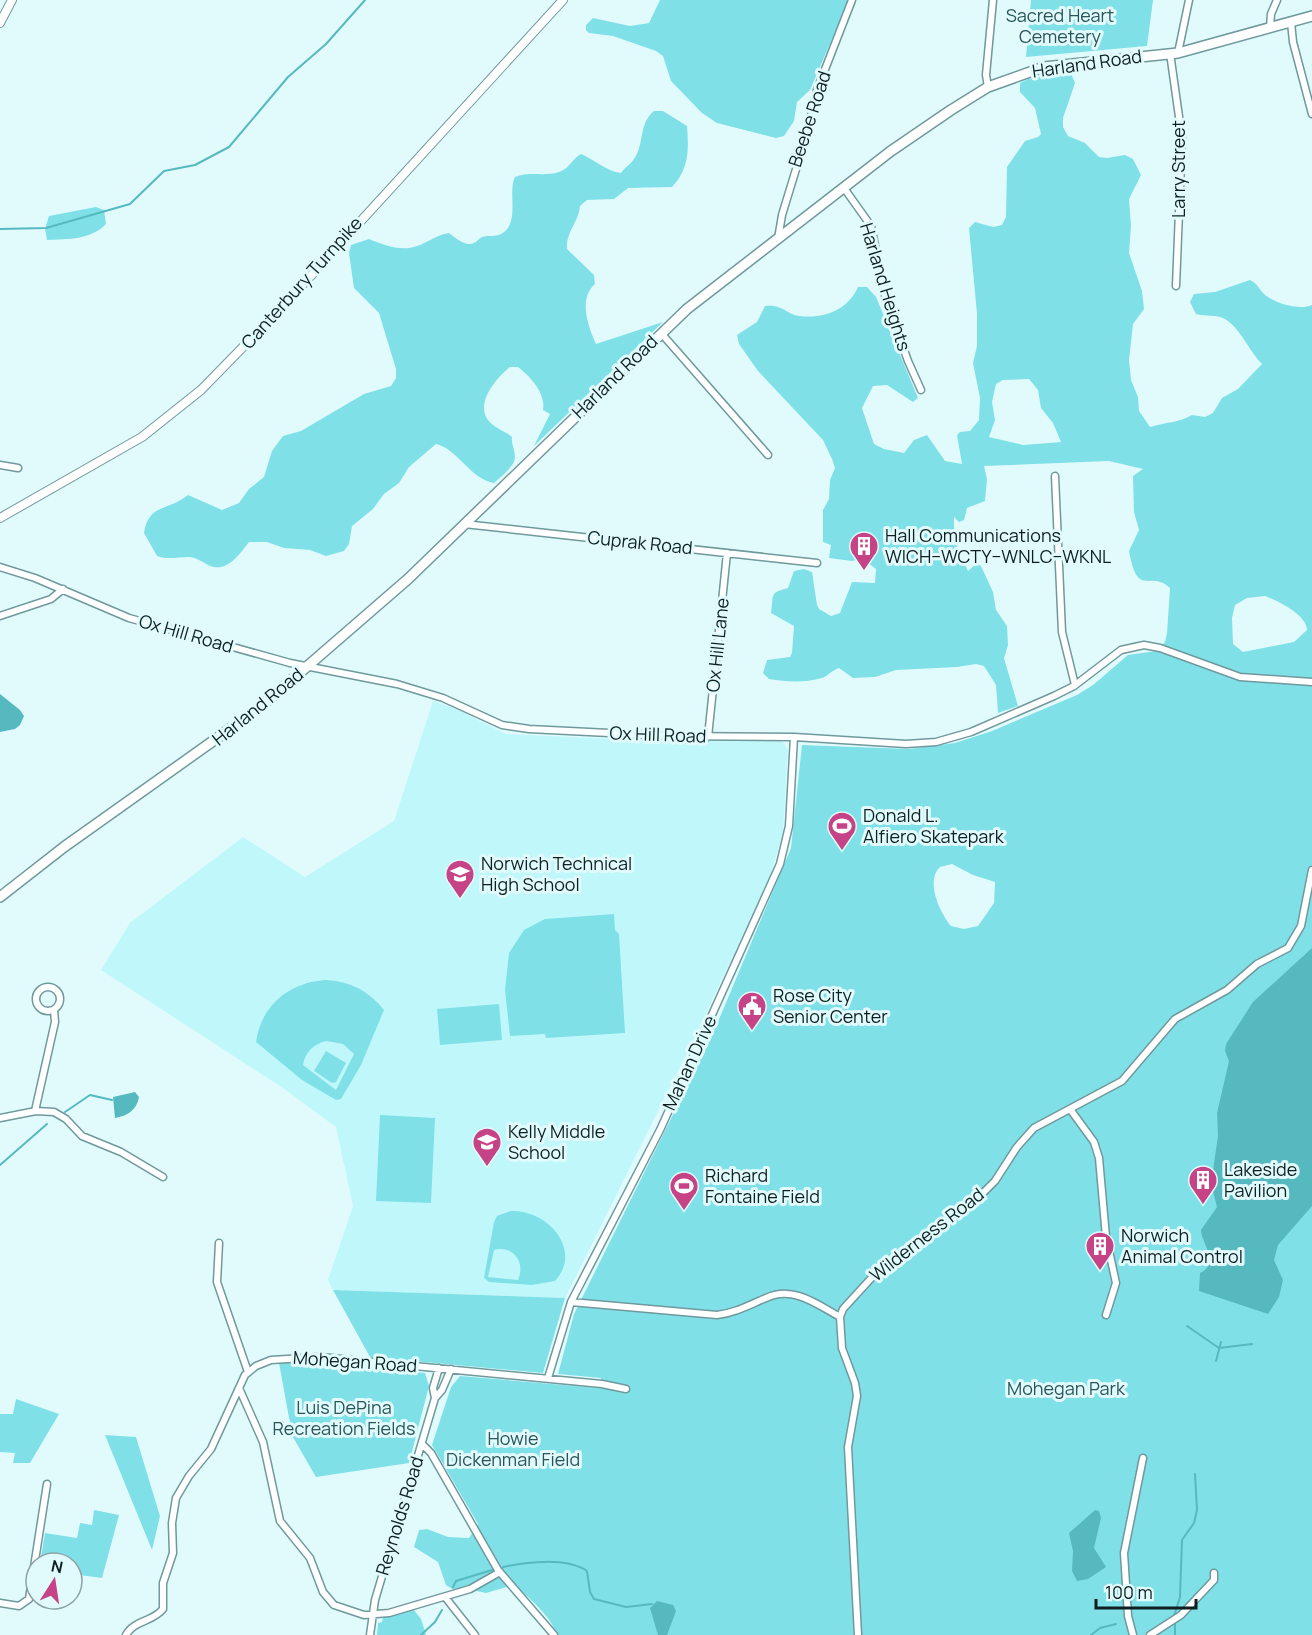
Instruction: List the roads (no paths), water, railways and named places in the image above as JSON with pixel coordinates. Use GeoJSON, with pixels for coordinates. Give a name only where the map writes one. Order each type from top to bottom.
{"type":"FeatureCollection","features":[{"type":"Feature","properties":{"kind":"main road","name":"Harland Road"},"geometry":{"type":"LineString","coordinates":[[0,897],[73,840],[234,728],[308,667],[408,579],[661,333],[891,151],[988,87],[1044,67],[1174,53],[1312,16]]}},
{"type":"Feature","properties":{"kind":"street"},"geometry":{"type":"LineString","coordinates":[[0,23],[12,0]]}},
{"type":"Feature","properties":{"kind":"street","name":"Canterbury Turnpike"},"geometry":{"type":"LineString","coordinates":[[0,518],[142,437],[201,390],[285,304],[563,0]]}},
{"type":"Feature","properties":{"kind":"street","name":"Beebe Road"},"geometry":{"type":"LineString","coordinates":[[778,240],[782,215],[808,130],[817,90],[852,0]]}},
{"type":"Feature","properties":{"kind":"street"},"geometry":{"type":"LineString","coordinates":[[988,87],[986,75],[993,0]]}},
{"type":"Feature","properties":{"kind":"street","name":"Larry Street"},"geometry":{"type":"LineString","coordinates":[[1176,286],[1182,138],[1174,53],[1189,0]]}},
{"type":"Feature","properties":{"kind":"street"},"geometry":{"type":"LineString","coordinates":[[1270,28],[1270,14],[1276,0]]}},
{"type":"Feature","properties":{"kind":"street"},"geometry":{"type":"LineString","coordinates":[[1291,22],[1293,42],[1312,114]]}},
{"type":"Feature","properties":{"kind":"street","name":"Harland Heights"},"geometry":{"type":"LineString","coordinates":[[844,188],[871,226],[887,305],[921,390]]}},
{"type":"Feature","properties":{"kind":"street"},"geometry":{"type":"LineString","coordinates":[[661,333],[768,455]]}},
{"type":"Feature","properties":{"kind":"street"},"geometry":{"type":"LineString","coordinates":[[0,465],[18,468]]}},
{"type":"Feature","properties":{"kind":"street"},"geometry":{"type":"LineString","coordinates":[[1054,476],[1062,632],[1075,685]]}},
{"type":"Feature","properties":{"kind":"street","name":"Cuprak Road"},"geometry":{"type":"LineString","coordinates":[[464,524],[817,563]]}},
{"type":"Feature","properties":{"kind":"street","name":"Ox Hill Lane"},"geometry":{"type":"LineString","coordinates":[[708,737],[727,553]]}},
{"type":"Feature","properties":{"kind":"street","name":"Ox Hill Road"},"geometry":{"type":"LineString","coordinates":[[0,567],[129,618],[308,667],[397,684],[435,695],[512,728],[708,737],[794,737],[906,744],[943,740],[1021,712],[1075,685],[1121,650],[1144,645],[1172,652],[1236,676],[1312,682]]}},
{"type":"Feature","properties":{"kind":"street"},"geometry":{"type":"LineString","coordinates":[[0,616],[51,599],[63,590]]}},
{"type":"Feature","properties":{"kind":"street","name":"Mahan Drive"},"geometry":{"type":"LineString","coordinates":[[548,1378],[571,1302],[660,1130],[780,864],[788,832],[794,737]]}},
{"type":"Feature","properties":{"kind":"street","name":"Wilderness Road"},"geometry":{"type":"LineString","coordinates":[[840,1317],[846,1305],[876,1273],[965,1209],[985,1191],[1027,1135],[1126,1078],[1179,1016],[1227,990],[1253,967],[1288,948],[1301,926],[1312,870]]}},
{"type":"Feature","properties":{"kind":"street"},"geometry":{"type":"LineString","coordinates":[[35,1111],[56,1022],[54,1010],[59,1004],[59,994],[51,988],[41,989],[36,997],[37,1005],[45,1011],[54,1010]]}},
{"type":"Feature","properties":{"kind":"street"},"geometry":{"type":"LineString","coordinates":[[1070,1109],[1094,1142],[1099,1158],[1106,1237],[1116,1283],[1107,1315]]}},
{"type":"Feature","properties":{"kind":"street"},"geometry":{"type":"LineString","coordinates":[[0,1118],[35,1111],[47,1111],[61,1115],[82,1137],[121,1152],[163,1177]]}},
{"type":"Feature","properties":{"kind":"street"},"geometry":{"type":"LineString","coordinates":[[126,1635],[132,1627],[157,1615],[163,1609],[163,1583],[173,1553],[172,1523],[176,1498],[189,1476],[212,1449],[248,1372],[217,1282],[219,1243]]}},
{"type":"Feature","properties":{"kind":"street"},"geometry":{"type":"LineString","coordinates":[[571,1302],[721,1314],[742,1309],[776,1294],[786,1293],[809,1300],[840,1317],[842,1348],[857,1396],[848,1447],[858,1635]]}},
{"type":"Feature","properties":{"kind":"street","name":"Mohegan Road"},"geometry":{"type":"LineString","coordinates":[[248,1372],[266,1362],[302,1357],[548,1378],[626,1389]]}},
{"type":"Feature","properties":{"kind":"street","name":"Reynolds Road"},"geometry":{"type":"LineString","coordinates":[[435,1398],[433,1388],[439,1368]]}},
{"type":"Feature","properties":{"kind":"street","name":"Reynolds Road"},"geometry":{"type":"LineString","coordinates":[[370,1635],[372,1615],[435,1398],[442,1390],[452,1369]]}},
{"type":"Feature","properties":{"kind":"street"},"geometry":{"type":"LineString","coordinates":[[239,1388],[263,1442],[280,1521],[310,1558],[328,1600],[342,1609],[372,1615],[389,1613],[477,1586],[500,1572]]}},
{"type":"Feature","properties":{"kind":"street"},"geometry":{"type":"LineString","coordinates":[[422,1444],[431,1454],[500,1572],[554,1635]]}},
{"type":"Feature","properties":{"kind":"street"},"geometry":{"type":"LineString","coordinates":[[1133,1635],[1128,1616],[1124,1553],[1143,1458]]}},
{"type":"Feature","properties":{"kind":"street"},"geometry":{"type":"LineString","coordinates":[[0,1603],[19,1606],[29,1599],[47,1484]]}},
{"type":"Feature","properties":{"kind":"street"},"geometry":{"type":"LineString","coordinates":[[1150,1635],[1185,1611],[1214,1580],[1214,1573]]}},
{"type":"Feature","properties":{"kind":"street"},"geometry":{"type":"LineString","coordinates":[[445,1597],[476,1635]]}},
{"type":"Feature","properties":{"kind":"waterway"},"geometry":{"type":"LineString","coordinates":[[0,229],[46,228],[130,204],[164,171],[195,165],[229,147],[288,77],[326,44],[365,0]]}},
{"type":"Feature","properties":{"kind":"waterway"},"geometry":{"type":"LineString","coordinates":[[65,1112],[90,1095],[112,1100]]}},
{"type":"Feature","properties":{"kind":"waterway"},"geometry":{"type":"LineString","coordinates":[[0,1165],[47,1124]]}},
{"type":"Feature","properties":{"kind":"waterway"},"geometry":{"type":"LineString","coordinates":[[1187,1326],[1219,1348],[1252,1344]]}},
{"type":"Feature","properties":{"kind":"waterway"},"geometry":{"type":"LineString","coordinates":[[1216,1361],[1221,1342]]}},
{"type":"Feature","properties":{"kind":"waterway"},"geometry":{"type":"LineString","coordinates":[[1174,1616],[1180,1597],[1182,1540],[1194,1523],[1197,1510],[1195,1474]]}},
{"type":"Feature","properties":{"kind":"waterway"},"geometry":{"type":"LineString","coordinates":[[503,1567],[534,1562],[568,1564],[587,1571],[590,1592],[594,1599],[626,1607],[652,1604]]}},
{"type":"Feature","properties":{"kind":"waterway"},"geometry":{"type":"LineString","coordinates":[[453,1587],[456,1581],[492,1570]]}},
{"type":"Feature","properties":{"kind":"waterway"},"geometry":{"type":"LineString","coordinates":[[421,1635],[435,1622],[442,1610]]}},
{"type":"Feature","properties":{"kind":"waterway"},"geometry":{"type":"LineString","coordinates":[[1091,1635],[1100,1628],[1116,1624]]}},
{"type":"Feature","properties":{"kind":"waterway"},"geometry":{"type":"LineString","coordinates":[[1175,1624],[1175,1635]]}},
{"type":"Feature","properties":{"kind":"place","name":"Hall Communications WICH–WCTY–WNLC–WKNL"},"geometry":{"type":"Point","coordinates":[864,572]}},
{"type":"Feature","properties":{"kind":"place","name":"Donald L. Alfiero Skatepark"},"geometry":{"type":"Point","coordinates":[842,852]}},
{"type":"Feature","properties":{"kind":"place","name":"Norwich Technical High School"},"geometry":{"type":"Point","coordinates":[460,900]}},
{"type":"Feature","properties":{"kind":"place","name":"Rose City Senior Center"},"geometry":{"type":"Point","coordinates":[752,1032]}},
{"type":"Feature","properties":{"kind":"place","name":"Kelly Middle School"},"geometry":{"type":"Point","coordinates":[487,1168]}},
{"type":"Feature","properties":{"kind":"place","name":"Lakeside Pavilion"},"geometry":{"type":"Point","coordinates":[1203,1206]}},
{"type":"Feature","properties":{"kind":"place","name":"Richard Fontaine Field"},"geometry":{"type":"Point","coordinates":[684,1212]}},
{"type":"Feature","properties":{"kind":"place","name":"Norwich Animal Control"},"geometry":{"type":"Point","coordinates":[1100,1272]}},
{"type":"Feature","properties":{"kind":"park label","name":"Sacred Heart Cemetery"},"geometry":{"type":"Point","coordinates":[1060,26]}},
{"type":"Feature","properties":{"kind":"park label","name":"Mohegan Park"},"geometry":{"type":"Point","coordinates":[1066,1389]}},
{"type":"Feature","properties":{"kind":"park label","name":"Luis DePina Recreation Fields"},"geometry":{"type":"Point","coordinates":[344,1418]}},
{"type":"Feature","properties":{"kind":"park label","name":"Howie Dickenman Field"},"geometry":{"type":"Point","coordinates":[513,1449]}}]}
